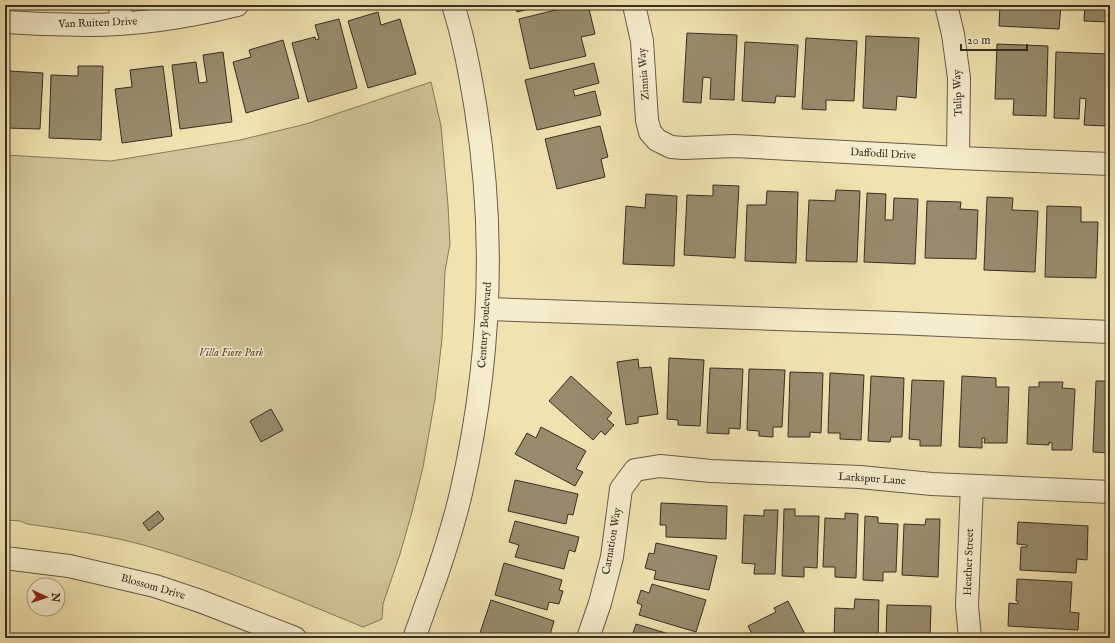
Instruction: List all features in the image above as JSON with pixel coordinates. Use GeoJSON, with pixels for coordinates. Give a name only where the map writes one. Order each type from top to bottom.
{"type":"FeatureCollection","features":[{"type":"Feature","properties":{"kind":"street","name":"Van Ruiten Drive"},"geometry":{"type":"LineString","coordinates":[[5,22],[89,25],[121,14],[162,19],[213,11],[237,5]]}},
{"type":"Feature","properties":{"kind":"street","name":"Century Boulevard"},"geometry":{"type":"LineString","coordinates":[[414,638],[442,560],[461,495],[476,418],[487,309],[488,253],[485,175],[480,132],[470,73],[454,5]]}},
{"type":"Feature","properties":{"kind":"street","name":"Zinnia Way"},"geometry":{"type":"LineString","coordinates":[[634,5],[642,41],[647,120],[650,132],[657,140]]}},
{"type":"Feature","properties":{"kind":"street","name":"Tulip Way"},"geometry":{"type":"LineString","coordinates":[[946,5],[953,34],[959,78],[958,158]]}},
{"type":"Feature","properties":{"kind":"street","name":"Daffodil Drive"},"geometry":{"type":"LineString","coordinates":[[657,140],[671,147],[684,148],[734,146],[958,158],[1110,164]]}},
{"type":"Feature","properties":{"kind":"street"},"geometry":{"type":"LineString","coordinates":[[487,309],[895,322],[1110,332]]}},
{"type":"Feature","properties":{"kind":"street","name":"Larkspur Lane"},"geometry":{"type":"LineString","coordinates":[[635,470],[660,466],[711,471],[860,477],[932,484],[1110,492]]}},
{"type":"Feature","properties":{"kind":"street","name":"Carnation Way"},"geometry":{"type":"LineString","coordinates":[[588,638],[600,603],[612,557],[621,489],[635,470]]}},
{"type":"Feature","properties":{"kind":"street","name":"Heather Street"},"geometry":{"type":"LineString","coordinates":[[970,638],[967,606],[972,486]]}},
{"type":"Feature","properties":{"kind":"street","name":"Blossom Drive"},"geometry":{"type":"LineString","coordinates":[[5,558],[69,566],[155,586],[200,601],[295,638]]}},
{"type":"Feature","properties":{"kind":"green space","name":"Villa Fiore Park"},"geometry":{"type":"Polygon","coordinates":[[[431,82],[441,126],[450,244],[445,271],[442,339],[435,399],[423,467],[400,554],[383,604],[382,619],[363,627],[229,573],[175,554],[132,542],[103,536],[27,524],[21,521],[5,520],[5,155],[111,161],[240,140],[306,124],[431,82]]]}},
{"type":"Feature","properties":{"kind":"building"},"geometry":{"type":"Polygon","coordinates":[[[515,5],[545,5],[517,12],[515,5]]]}},
{"type":"Feature","properties":{"kind":"building"},"geometry":{"type":"Polygon","coordinates":[[[576,5],[588,5],[595,34],[581,37],[586,56],[530,69],[519,19],[576,5]]]}},
{"type":"Feature","properties":{"kind":"building"},"geometry":{"type":"Polygon","coordinates":[[[1000,5],[1061,5],[1059,29],[999,26],[1000,5]]]}},
{"type":"Feature","properties":{"kind":"building"},"geometry":{"type":"Polygon","coordinates":[[[1085,5],[1110,5],[1110,22],[1084,21],[1085,5]]]}},
{"type":"Feature","properties":{"kind":"building"},"geometry":{"type":"Polygon","coordinates":[[[378,12],[381,25],[400,19],[416,74],[368,88],[348,21],[378,12]]]}},
{"type":"Feature","properties":{"kind":"building"},"geometry":{"type":"Polygon","coordinates":[[[339,19],[357,88],[308,102],[292,43],[315,37],[316,40],[319,39],[315,25],[339,19]]]}},
{"type":"Feature","properties":{"kind":"building"},"geometry":{"type":"Polygon","coordinates":[[[687,33],[737,35],[734,100],[710,99],[711,78],[703,77],[701,103],[683,102],[687,33]]]}},
{"type":"Feature","properties":{"kind":"building"},"geometry":{"type":"Polygon","coordinates":[[[866,36],[919,38],[916,98],[897,96],[896,110],[863,108],[866,36]]]}},
{"type":"Feature","properties":{"kind":"building"},"geometry":{"type":"Polygon","coordinates":[[[806,38],[857,41],[854,101],[826,100],[826,110],[802,109],[806,38]]]}},
{"type":"Feature","properties":{"kind":"building"},"geometry":{"type":"Polygon","coordinates":[[[283,40],[299,98],[246,113],[233,62],[251,57],[249,50],[283,40]]]}},
{"type":"Feature","properties":{"kind":"building"},"geometry":{"type":"Polygon","coordinates":[[[745,42],[798,45],[795,97],[776,96],[775,103],[742,101],[745,42]]]}},
{"type":"Feature","properties":{"kind":"building"},"geometry":{"type":"Polygon","coordinates":[[[997,44],[1048,46],[1046,116],[1013,115],[1014,99],[995,99],[997,44]]]}},
{"type":"Feature","properties":{"kind":"building"},"geometry":{"type":"Polygon","coordinates":[[[223,52],[232,122],[180,129],[172,65],[196,62],[199,83],[207,82],[203,55],[223,52]]]}},
{"type":"Feature","properties":{"kind":"building"},"geometry":{"type":"Polygon","coordinates":[[[1056,52],[1109,54],[1106,126],[1084,125],[1086,99],[1080,98],[1079,119],[1054,118],[1056,52]]]}},
{"type":"Feature","properties":{"kind":"building"},"geometry":{"type":"Polygon","coordinates":[[[594,63],[599,83],[573,90],[575,96],[595,91],[601,115],[537,130],[525,80],[594,63]]]}},
{"type":"Feature","properties":{"kind":"building"},"geometry":{"type":"Polygon","coordinates":[[[78,66],[103,66],[101,140],[49,138],[51,75],[78,76],[78,66]]]}},
{"type":"Feature","properties":{"kind":"building"},"geometry":{"type":"Polygon","coordinates":[[[163,66],[172,136],[122,143],[115,89],[132,87],[130,70],[163,66]]]}},
{"type":"Feature","properties":{"kind":"building"},"geometry":{"type":"Polygon","coordinates":[[[9,71],[43,73],[40,129],[5,128],[5,78],[9,78],[9,71]]]}},
{"type":"Feature","properties":{"kind":"building"},"geometry":{"type":"Polygon","coordinates":[[[600,126],[608,157],[601,159],[605,177],[557,189],[545,139],[600,126]]]}},
{"type":"Feature","properties":{"kind":"building"},"geometry":{"type":"Polygon","coordinates":[[[713,185],[739,186],[735,258],[684,255],[687,195],[713,196],[713,185]]]}},
{"type":"Feature","properties":{"kind":"building"},"geometry":{"type":"Polygon","coordinates":[[[836,190],[860,191],[857,262],[806,261],[809,200],[835,201],[836,190]]]}},
{"type":"Feature","properties":{"kind":"building"},"geometry":{"type":"Polygon","coordinates":[[[767,191],[798,192],[796,263],[745,261],[747,205],[766,205],[767,191]]]}},
{"type":"Feature","properties":{"kind":"building"},"geometry":{"type":"Polygon","coordinates":[[[867,193],[886,194],[885,220],[893,220],[894,198],[918,199],[915,264],[864,262],[867,193]]]}},
{"type":"Feature","properties":{"kind":"building"},"geometry":{"type":"Polygon","coordinates":[[[646,194],[677,196],[674,266],[623,264],[626,206],[645,208],[646,194]]]}},
{"type":"Feature","properties":{"kind":"building"},"geometry":{"type":"Polygon","coordinates":[[[987,197],[1013,198],[1012,210],[1038,211],[1035,272],[984,270],[987,197]]]}},
{"type":"Feature","properties":{"kind":"building"},"geometry":{"type":"Polygon","coordinates":[[[927,201],[961,202],[960,209],[978,210],[976,259],[925,258],[927,201]]]}},
{"type":"Feature","properties":{"kind":"building"},"geometry":{"type":"Polygon","coordinates":[[[1109,203],[1110,272],[1106,272],[1109,203]]]}},
{"type":"Feature","properties":{"kind":"building"},"geometry":{"type":"Polygon","coordinates":[[[1047,206],[1081,207],[1081,222],[1098,222],[1096,278],[1045,277],[1047,206]]]}},
{"type":"Feature","properties":{"kind":"building"},"geometry":{"type":"Polygon","coordinates":[[[669,358],[704,360],[700,426],[678,425],[678,420],[667,419],[669,358]]]}},
{"type":"Feature","properties":{"kind":"building"},"geometry":{"type":"Polygon","coordinates":[[[638,359],[639,368],[651,367],[658,414],[638,417],[638,423],[626,425],[617,362],[638,359]]]}},
{"type":"Feature","properties":{"kind":"building"},"geometry":{"type":"Polygon","coordinates":[[[710,368],[743,369],[740,429],[729,428],[729,434],[707,433],[710,368]]]}},
{"type":"Feature","properties":{"kind":"building"},"geometry":{"type":"Polygon","coordinates":[[[749,369],[785,370],[782,427],[773,427],[773,437],[759,436],[759,431],[747,430],[749,369]]]}},
{"type":"Feature","properties":{"kind":"building"},"geometry":{"type":"Polygon","coordinates":[[[790,372],[823,373],[821,433],[810,432],[810,437],[788,437],[790,372]]]}},
{"type":"Feature","properties":{"kind":"building"},"geometry":{"type":"Polygon","coordinates":[[[830,373],[864,375],[861,440],[840,439],[840,433],[828,433],[830,373]]]}},
{"type":"Feature","properties":{"kind":"building"},"geometry":{"type":"Polygon","coordinates":[[[571,376],[612,413],[607,419],[614,425],[605,435],[601,431],[593,440],[549,401],[571,376]]]}},
{"type":"Feature","properties":{"kind":"building"},"geometry":{"type":"Polygon","coordinates":[[[871,376],[904,378],[902,437],[891,437],[890,442],[868,441],[871,376]]]}},
{"type":"Feature","properties":{"kind":"building"},"geometry":{"type":"Polygon","coordinates":[[[962,376],[996,378],[996,387],[1009,387],[1007,443],[984,443],[985,438],[982,438],[982,448],[959,447],[962,376]]]}},
{"type":"Feature","properties":{"kind":"building"},"geometry":{"type":"Polygon","coordinates":[[[912,380],[944,381],[941,446],[920,446],[920,440],[909,439],[912,380]]]}},
{"type":"Feature","properties":{"kind":"building"},"geometry":{"type":"Polygon","coordinates":[[[1096,381],[1110,381],[1110,453],[1093,452],[1096,381]]]}},
{"type":"Feature","properties":{"kind":"building"},"geometry":{"type":"Polygon","coordinates":[[[1039,382],[1063,382],[1062,388],[1075,389],[1072,450],[1052,450],[1052,443],[1049,442],[1049,445],[1027,444],[1029,387],[1039,387],[1039,382]]]}},
{"type":"Feature","properties":{"kind":"building"},"geometry":{"type":"Polygon","coordinates":[[[271,409],[283,430],[261,442],[250,421],[271,409]]]}},
{"type":"Feature","properties":{"kind":"building"},"geometry":{"type":"Polygon","coordinates":[[[541,427],[586,451],[576,469],[583,472],[575,486],[515,454],[527,433],[536,438],[541,427]]]}},
{"type":"Feature","properties":{"kind":"building"},"geometry":{"type":"Polygon","coordinates":[[[515,480],[578,494],[573,515],[568,514],[566,524],[508,511],[515,480]]]}},
{"type":"Feature","properties":{"kind":"building"},"geometry":{"type":"Polygon","coordinates":[[[661,503],[727,506],[726,539],[666,537],[666,525],[660,525],[661,503]]]}},
{"type":"Feature","properties":{"kind":"building"},"geometry":{"type":"Polygon","coordinates":[[[784,509],[795,509],[795,516],[819,516],[817,568],[804,567],[804,577],[782,576],[784,509]]]}},
{"type":"Feature","properties":{"kind":"building"},"geometry":{"type":"Polygon","coordinates":[[[764,510],[778,510],[775,574],[754,574],[755,564],[742,563],[744,515],[764,516],[764,510]]]}},
{"type":"Feature","properties":{"kind":"building"},"geometry":{"type":"Polygon","coordinates":[[[158,511],[164,519],[149,531],[143,523],[158,511]]]}},
{"type":"Feature","properties":{"kind":"building"},"geometry":{"type":"Polygon","coordinates":[[[845,513],[858,514],[856,578],[835,577],[835,567],[823,567],[825,518],[845,519],[845,513]]]}},
{"type":"Feature","properties":{"kind":"building"},"geometry":{"type":"Polygon","coordinates":[[[865,516],[878,517],[878,523],[898,524],[896,572],[883,572],[883,581],[863,580],[865,516]]]}},
{"type":"Feature","properties":{"kind":"building"},"geometry":{"type":"Polygon","coordinates":[[[926,519],[940,519],[938,577],[902,575],[904,524],[925,525],[926,519]]]}},
{"type":"Feature","properties":{"kind":"building"},"geometry":{"type":"Polygon","coordinates":[[[515,521],[579,537],[575,552],[569,550],[564,569],[515,557],[519,545],[509,542],[515,521]]]}},
{"type":"Feature","properties":{"kind":"building"},"geometry":{"type":"Polygon","coordinates":[[[1018,522],[1088,526],[1087,560],[1077,559],[1076,573],[1020,570],[1021,547],[1027,547],[1027,545],[1017,544],[1018,522]]]}},
{"type":"Feature","properties":{"kind":"building"},"geometry":{"type":"Polygon","coordinates":[[[656,543],[717,556],[709,590],[654,579],[656,571],[645,568],[649,553],[654,554],[656,543]]]}},
{"type":"Feature","properties":{"kind":"building"},"geometry":{"type":"Polygon","coordinates":[[[504,563],[562,580],[559,590],[563,591],[559,604],[549,602],[547,610],[495,595],[504,563]]]}},
{"type":"Feature","properties":{"kind":"building"},"geometry":{"type":"Polygon","coordinates":[[[1017,579],[1072,582],[1070,612],[1079,613],[1078,630],[1008,626],[1009,603],[1018,604],[1018,601],[1016,601],[1017,579]]]}},
{"type":"Feature","properties":{"kind":"building"},"geometry":{"type":"Polygon","coordinates":[[[652,584],[706,600],[696,632],[639,615],[642,605],[637,603],[641,590],[649,593],[652,584]]]}},
{"type":"Feature","properties":{"kind":"building"},"geometry":{"type":"Polygon","coordinates":[[[855,599],[879,600],[878,638],[834,638],[835,608],[854,609],[855,599]]]}},
{"type":"Feature","properties":{"kind":"building"},"geometry":{"type":"Polygon","coordinates":[[[491,600],[554,621],[549,638],[495,638],[480,633],[491,600]]]}},
{"type":"Feature","properties":{"kind":"building"},"geometry":{"type":"Polygon","coordinates":[[[788,601],[807,638],[754,638],[748,626],[776,612],[774,608],[788,601]]]}},
{"type":"Feature","properties":{"kind":"building"},"geometry":{"type":"Polygon","coordinates":[[[887,605],[931,606],[930,638],[886,638],[887,605]]]}},
{"type":"Feature","properties":{"kind":"building"},"geometry":{"type":"Polygon","coordinates":[[[636,624],[682,638],[627,638],[628,635],[632,636],[636,624]]]}},
{"type":"Feature","properties":{"kind":"building"},"geometry":{"type":"Polygon","coordinates":[[[1017,634],[1077,637],[1077,638],[1017,638],[1017,634]]]}}]}
